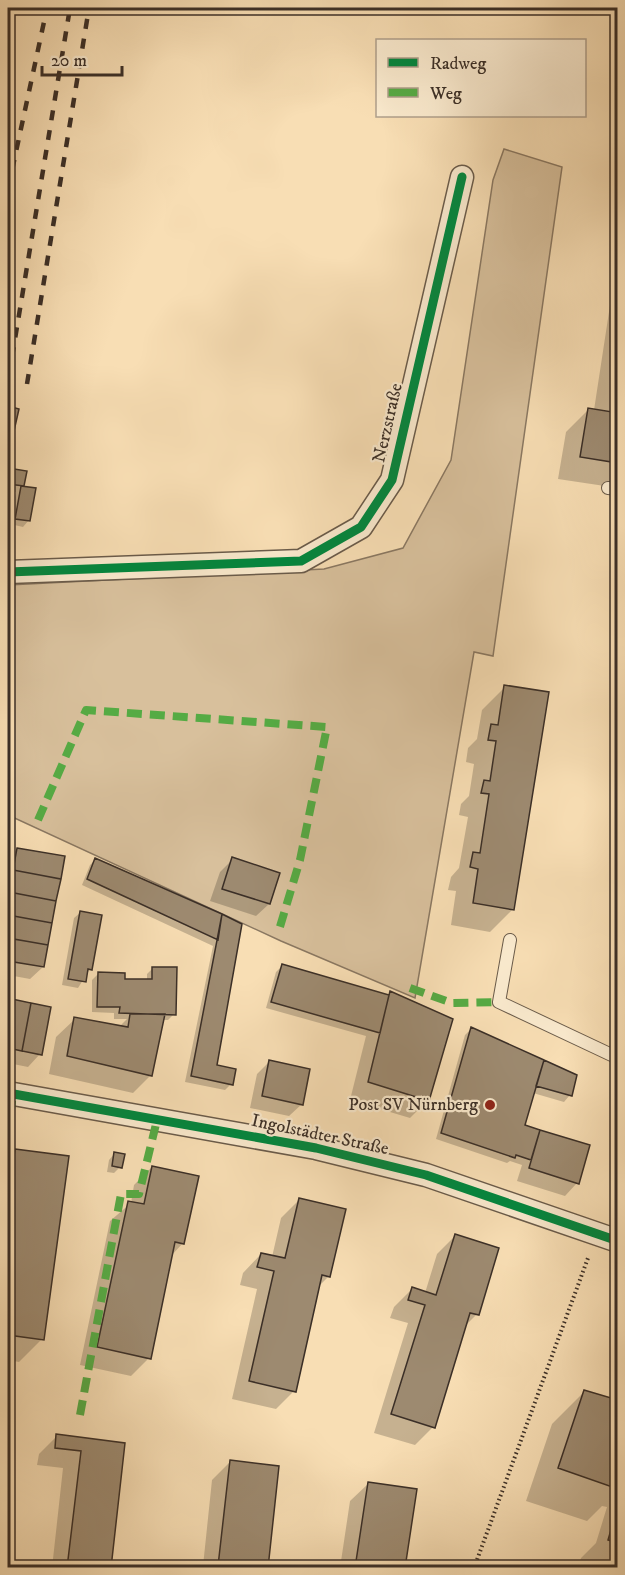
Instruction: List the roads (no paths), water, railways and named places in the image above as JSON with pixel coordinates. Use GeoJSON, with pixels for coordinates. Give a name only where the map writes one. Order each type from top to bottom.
{"type":"FeatureCollection","features":[{"type":"Feature","properties":{"kind":"street","name":"Nerzstraße"},"geometry":{"type":"LineString","coordinates":[[8,572],[301,561],[361,527],[392,480],[462,177]]}},
{"type":"Feature","properties":{"kind":"street","name":"Ingolstädter Straße"},"geometry":{"type":"LineString","coordinates":[[8,1093],[316,1148],[415,1172],[618,1241]]}},
{"type":"Feature","properties":{"kind":"lane"},"geometry":{"type":"LineString","coordinates":[[510,940],[499,1002],[618,1058]]}},
{"type":"Feature","properties":{"kind":"railway"},"geometry":{"type":"LineString","coordinates":[[8,189],[47,8]]}},
{"type":"Feature","properties":{"kind":"railway"},"geometry":{"type":"LineString","coordinates":[[12,357],[70,8]]}},
{"type":"Feature","properties":{"kind":"railway"},"geometry":{"type":"LineString","coordinates":[[27,384],[89,8]]}},
{"type":"Feature","properties":{"kind":"place","name":"Post SV Nürnberg"},"geometry":{"type":"Point","coordinates":[490,1105]}}]}
